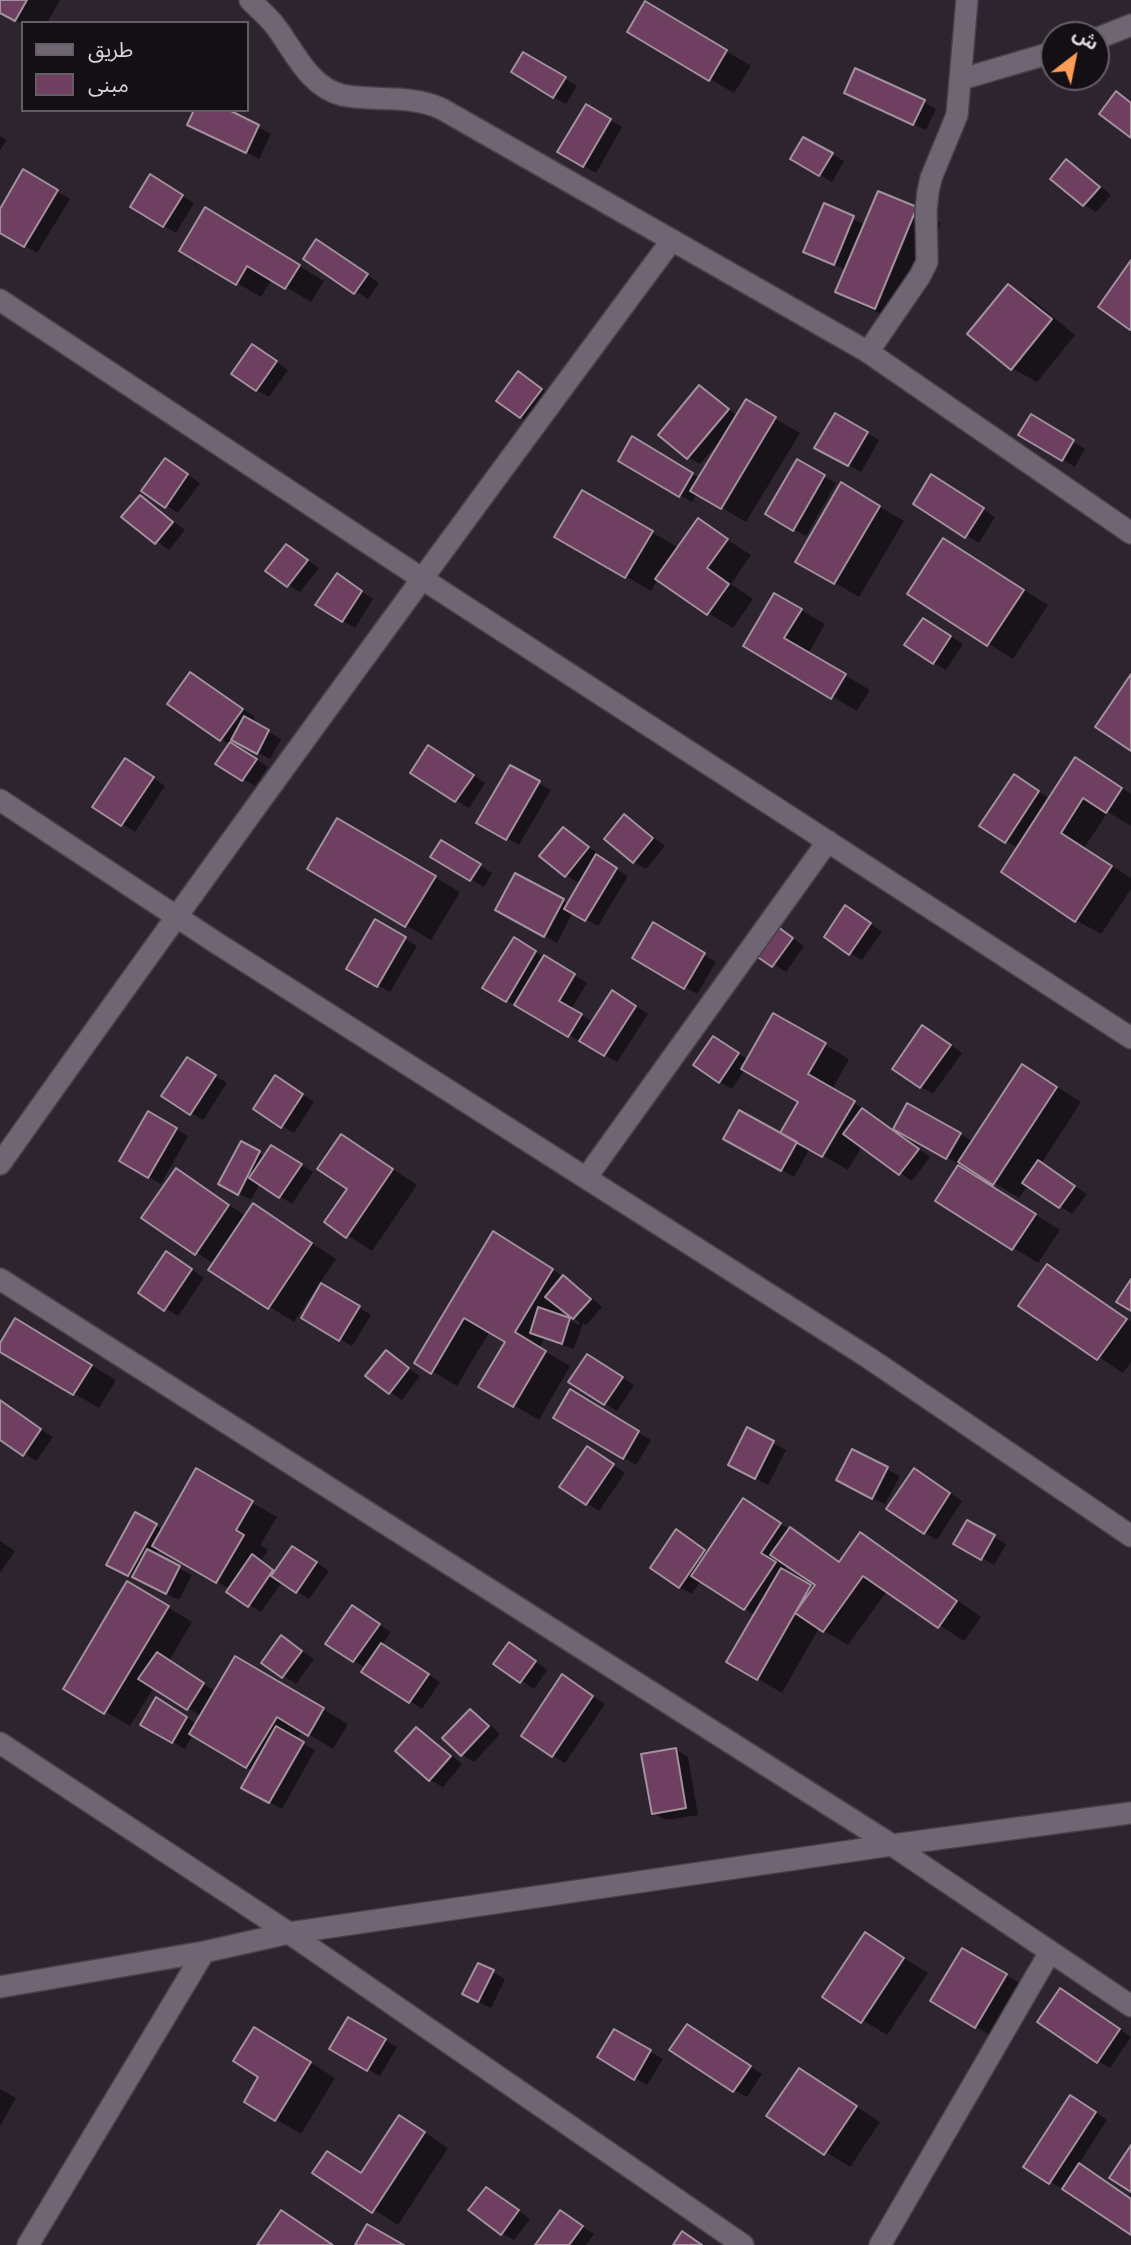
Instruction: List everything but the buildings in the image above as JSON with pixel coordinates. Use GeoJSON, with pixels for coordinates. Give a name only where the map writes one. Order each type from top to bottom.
{"type":"FeatureCollection","features":[{"type":"Feature","properties":{"kind":"street"},"geometry":{"type":"LineString","coordinates":[[250,0],[272,23],[314,80],[326,88],[341,95],[429,103],[868,352],[1131,533]]}},
{"type":"Feature","properties":{"kind":"street"},"geometry":{"type":"LineString","coordinates":[[868,352],[927,262],[928,192],[931,178],[955,125],[962,79],[967,0]]}},
{"type":"Feature","properties":{"kind":"street"},"geometry":{"type":"LineString","coordinates":[[1110,33],[1131,25]]}},
{"type":"Feature","properties":{"kind":"street"},"geometry":{"type":"LineString","coordinates":[[962,79],[1040,56]]}},
{"type":"Feature","properties":{"kind":"street"},"geometry":{"type":"LineString","coordinates":[[0,1164],[176,915],[671,240]]}},
{"type":"Feature","properties":{"kind":"street"},"geometry":{"type":"LineString","coordinates":[[0,300],[421,578],[1131,1038]]}},
{"type":"Feature","properties":{"kind":"street"},"geometry":{"type":"LineString","coordinates":[[0,800],[869,1358],[1131,1536]]}},
{"type":"Feature","properties":{"kind":"street"},"geometry":{"type":"LineString","coordinates":[[586,1178],[828,841]]}},
{"type":"Feature","properties":{"kind":"street"},"geometry":{"type":"LineString","coordinates":[[0,1279],[892,1845],[1131,2006]]}},
{"type":"Feature","properties":{"kind":"street"},"geometry":{"type":"LineString","coordinates":[[0,1743],[289,1933],[743,2245]]}},
{"type":"Feature","properties":{"kind":"street"},"geometry":{"type":"LineString","coordinates":[[0,1987],[204,1952],[289,1933],[1131,1813]]}},
{"type":"Feature","properties":{"kind":"street"},"geometry":{"type":"LineString","coordinates":[[28,2245],[204,1952]]}},
{"type":"Feature","properties":{"kind":"street"},"geometry":{"type":"LineString","coordinates":[[880,2245],[1050,1952]]}}]}
